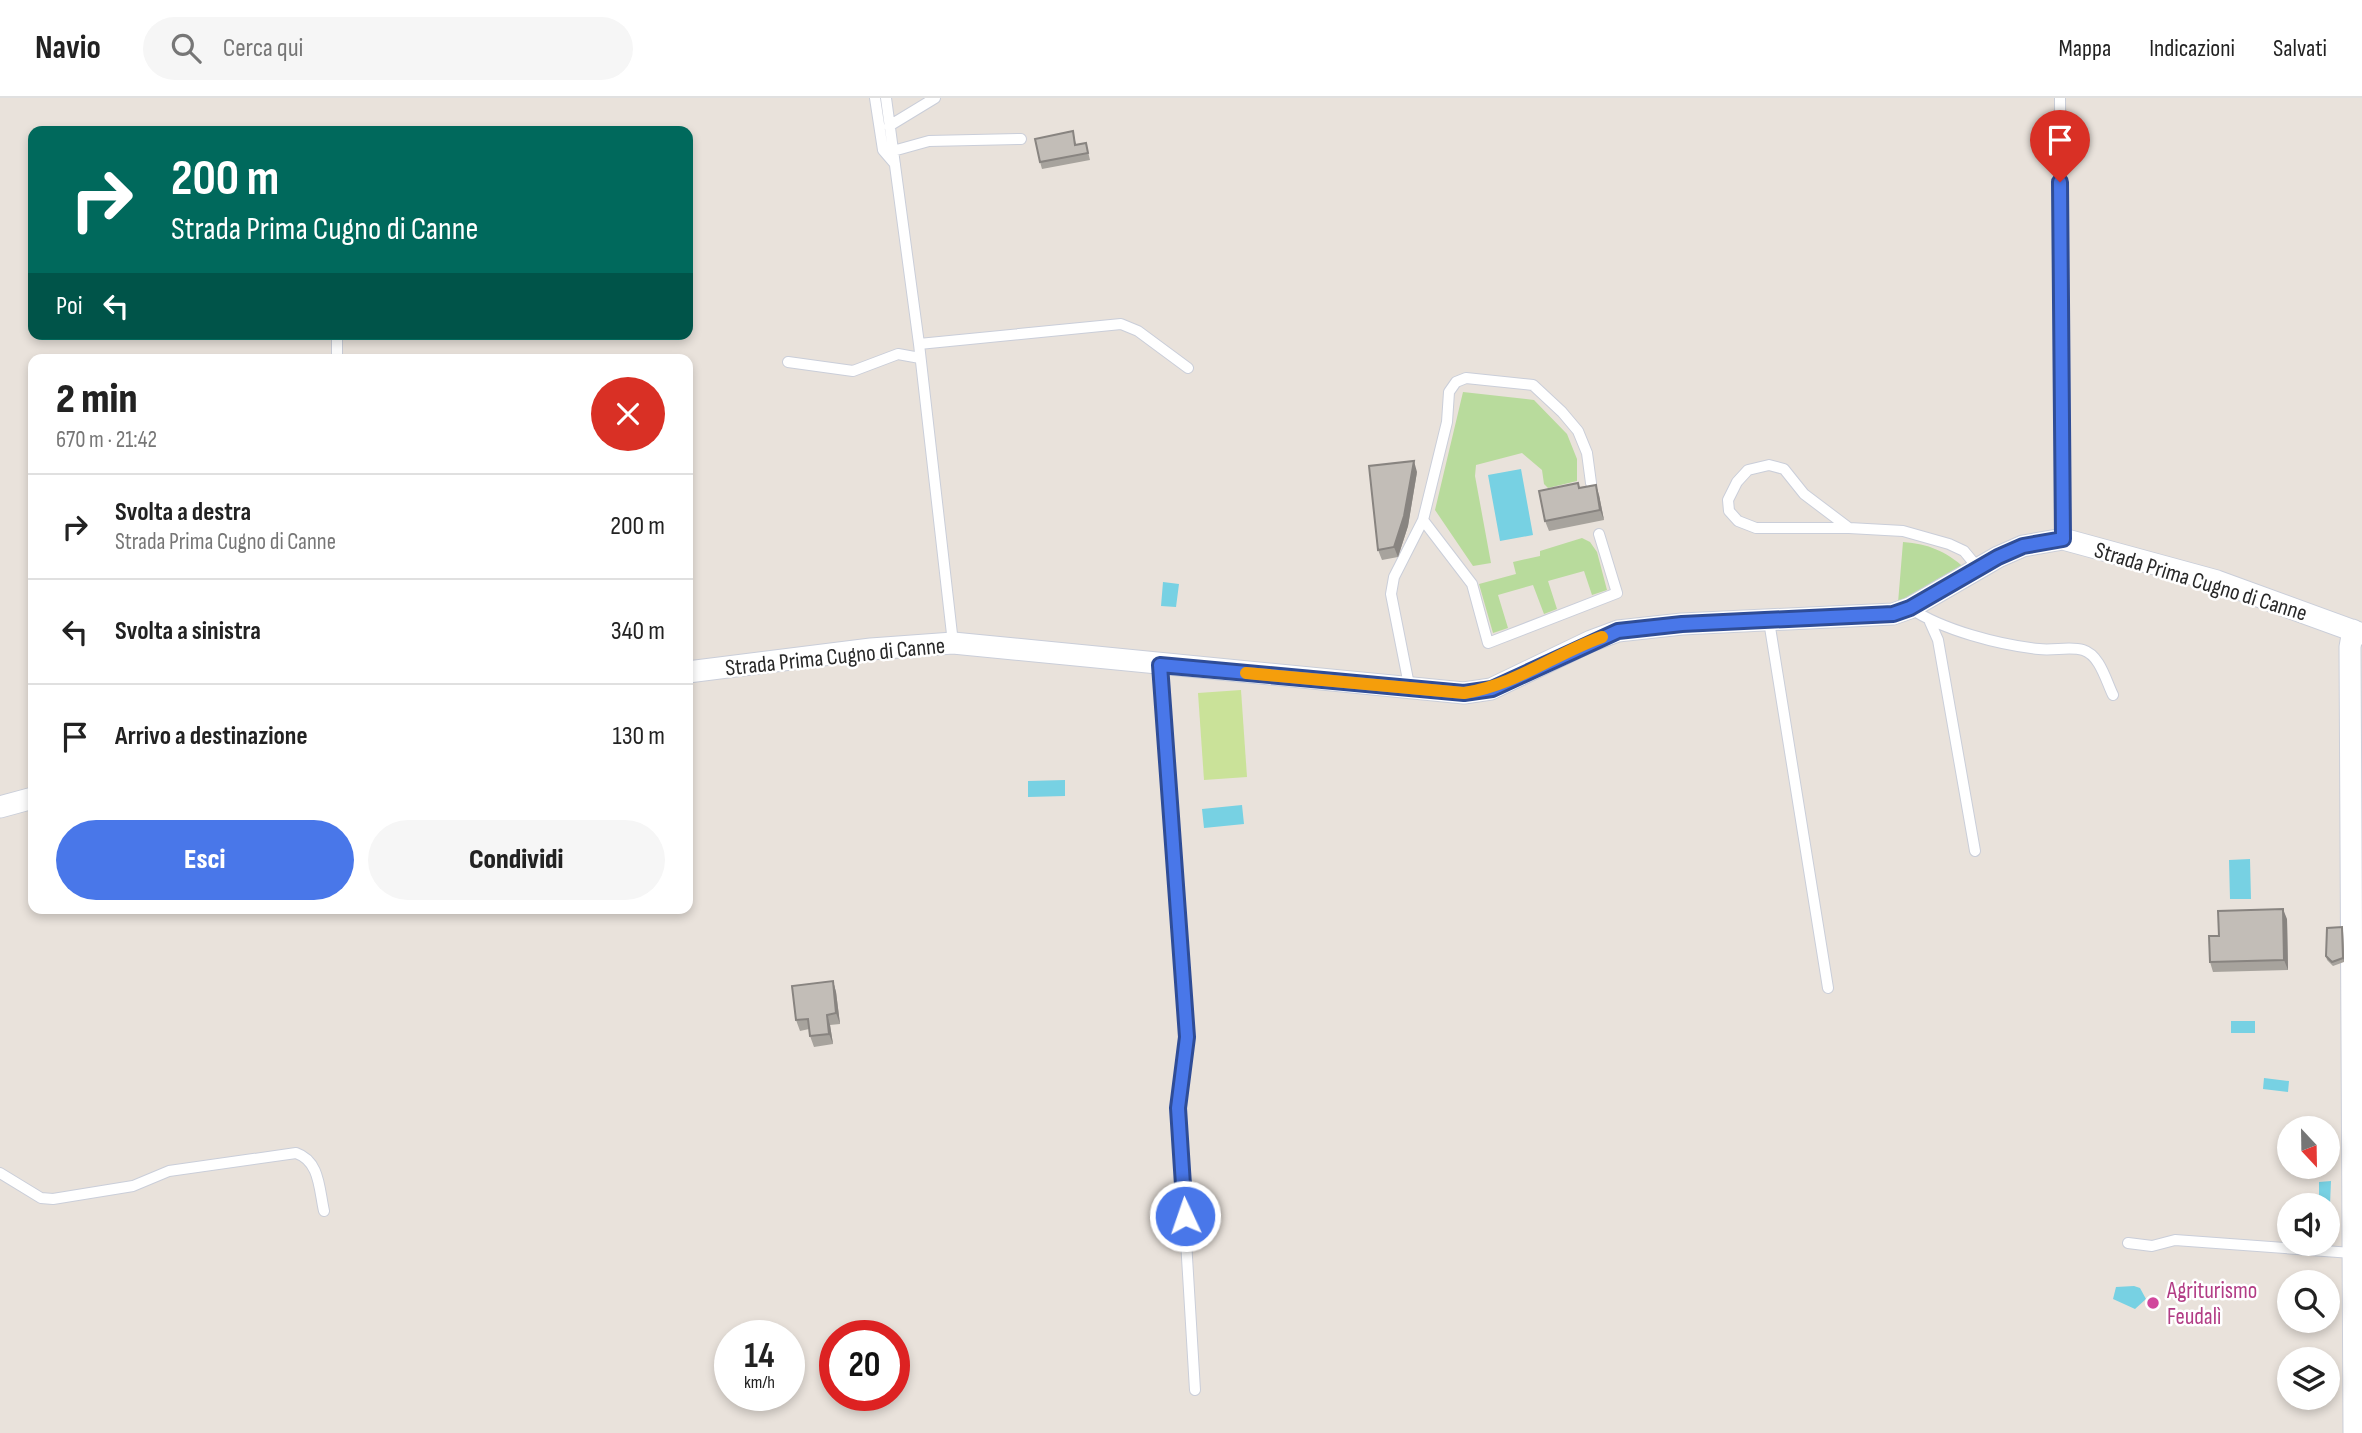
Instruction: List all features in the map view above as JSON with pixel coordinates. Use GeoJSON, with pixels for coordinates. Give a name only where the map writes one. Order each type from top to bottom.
{"type":"FeatureCollection","features":[{"type":"Feature","properties":{"kind":"street","name":"Strada Prima Cugno di Canne"},"geometry":{"type":"LineString","coordinates":[[693,671],[871,649],[953,643],[1410,690],[1464,693],[1492,689],[1618,631],[1682,624],[1874,616],[1910,608],[1978,568],[2023,546],[2063,539],[2217,581],[2357,632]]}},
{"type":"Feature","properties":{"kind":"street"},"geometry":{"type":"LineString","coordinates":[[2354,1433],[2350,647],[2357,632]]}},
{"type":"Feature","properties":{"kind":"street"},"geometry":{"type":"LineString","coordinates":[[0,807],[28,799]]}},
{"type":"Feature","properties":{"kind":"lane"},"geometry":{"type":"LineString","coordinates":[[875,98],[883,150],[896,164]]}},
{"type":"Feature","properties":{"kind":"lane"},"geometry":{"type":"LineString","coordinates":[[886,98],[919,344],[953,643]]}},
{"type":"Feature","properties":{"kind":"lane"},"geometry":{"type":"LineString","coordinates":[[889,127],[935,98]]}},
{"type":"Feature","properties":{"kind":"lane"},"geometry":{"type":"LineString","coordinates":[[2060,98],[2063,539]]}},
{"type":"Feature","properties":{"kind":"lane"},"geometry":{"type":"LineString","coordinates":[[893,151],[929,141],[1021,139]]}},
{"type":"Feature","properties":{"kind":"lane"},"geometry":{"type":"LineString","coordinates":[[919,344],[1121,324],[1138,331],[1188,368]]}},
{"type":"Feature","properties":{"kind":"lane"},"geometry":{"type":"LineString","coordinates":[[788,362],[853,371],[898,354],[920,358]]}},
{"type":"Feature","properties":{"kind":"lane"},"geometry":{"type":"LineString","coordinates":[[1410,690],[1391,594],[1394,577],[1423,520],[1447,422],[1449,392],[1456,382],[1466,378],[1533,385],[1578,431],[1587,453],[1591,483]]}},
{"type":"Feature","properties":{"kind":"lane"},"geometry":{"type":"LineString","coordinates":[[1849,528],[1804,494],[1784,469],[1769,465],[1748,470],[1737,482],[1728,500],[1729,511],[1738,521],[1756,528],[1903,531],[1964,551],[1978,568]]}},
{"type":"Feature","properties":{"kind":"lane"},"geometry":{"type":"LineString","coordinates":[[1423,520],[1472,584],[1488,643],[1617,593],[1599,534]]}},
{"type":"Feature","properties":{"kind":"lane"},"geometry":{"type":"LineString","coordinates":[[1910,608],[1930,622],[2039,649],[2084,650],[2095,658],[2113,695]]}},
{"type":"Feature","properties":{"kind":"lane"},"geometry":{"type":"LineString","coordinates":[[1769,621],[1828,988]]}},
{"type":"Feature","properties":{"kind":"lane"},"geometry":{"type":"LineString","coordinates":[[1930,622],[1938,640],[1975,851]]}},
{"type":"Feature","properties":{"kind":"lane"},"geometry":{"type":"LineString","coordinates":[[1160,665],[1187,1037],[1178,1108],[1195,1390]]}},
{"type":"Feature","properties":{"kind":"lane"},"geometry":{"type":"LineString","coordinates":[[0,1173],[41,1198],[53,1199],[133,1186],[169,1171],[296,1153],[307,1156],[315,1167],[324,1211]]}},
{"type":"Feature","properties":{"kind":"lane"},"geometry":{"type":"LineString","coordinates":[[2127,1243],[2152,1246],[2175,1240],[2352,1253]]}},
{"type":"Feature","properties":{"kind":"green space"},"geometry":{"type":"Polygon","coordinates":[[[1463,392],[1534,400],[1567,434],[1577,459],[1577,481],[1548,488],[1544,484],[1542,470],[1522,453],[1476,465],[1475,476],[1491,563],[1473,566],[1435,510],[1463,392]]]}},
{"type":"Feature","properties":{"kind":"green space"},"geometry":{"type":"Polygon","coordinates":[[[1582,538],[1590,542],[1597,552],[1607,590],[1592,595],[1584,571],[1548,581],[1557,609],[1544,614],[1533,585],[1498,595],[1508,628],[1493,633],[1479,584],[1516,574],[1513,562],[1540,556],[1540,551],[1582,538]]]}},
{"type":"Feature","properties":{"kind":"green space"},"geometry":{"type":"Polygon","coordinates":[[[1903,542],[1936,549],[1965,568],[1898,603],[1903,542]]]}},
{"type":"Feature","properties":{"kind":"green space"},"geometry":{"type":"Polygon","coordinates":[[[1241,690],[1247,777],[1204,780],[1198,693],[1241,690]]]}},
{"type":"Feature","properties":{"kind":"water"},"geometry":{"type":"Polygon","coordinates":[[[1521,469],[1533,535],[1500,541],[1488,475],[1521,469]]]}},
{"type":"Feature","properties":{"kind":"water"},"geometry":{"type":"Polygon","coordinates":[[[1163,582],[1179,584],[1176,607],[1161,606],[1163,582]]]}},
{"type":"Feature","properties":{"kind":"water"},"geometry":{"type":"Polygon","coordinates":[[[1065,780],[1065,796],[1028,797],[1028,781],[1065,780]]]}},
{"type":"Feature","properties":{"kind":"water"},"geometry":{"type":"Polygon","coordinates":[[[1242,805],[1244,824],[1204,828],[1202,809],[1242,805]]]}},
{"type":"Feature","properties":{"kind":"water"},"geometry":{"type":"Polygon","coordinates":[[[2250,859],[2251,899],[2230,899],[2229,860],[2250,859]]]}},
{"type":"Feature","properties":{"kind":"water"},"geometry":{"type":"Polygon","coordinates":[[[2231,1021],[2255,1021],[2255,1033],[2231,1033],[2231,1021]]]}},
{"type":"Feature","properties":{"kind":"water"},"geometry":{"type":"Polygon","coordinates":[[[2264,1078],[2289,1081],[2288,1092],[2263,1089],[2264,1078]]]}},
{"type":"Feature","properties":{"kind":"water"},"geometry":{"type":"Polygon","coordinates":[[[2331,1181],[2330,1193],[2319,1193],[2319,1182],[2331,1181]]]}},
{"type":"Feature","properties":{"kind":"water"},"geometry":{"type":"Polygon","coordinates":[[[2116,1287],[2140,1288],[2146,1299],[2135,1309],[2113,1299],[2116,1287]]]}},
{"type":"Feature","properties":{"kind":"building"},"geometry":{"type":"Polygon","coordinates":[[[1073,131],[1075,145],[1086,143],[1088,153],[1040,162],[1035,139],[1073,131]]]}},
{"type":"Feature","properties":{"kind":"building"},"geometry":{"type":"Polygon","coordinates":[[[1414,461],[1404,516],[1394,547],[1378,550],[1369,466],[1414,461]]]}},
{"type":"Feature","properties":{"kind":"building"},"geometry":{"type":"Polygon","coordinates":[[[1578,483],[1579,488],[1596,485],[1600,510],[1545,521],[1539,491],[1578,483]]]}},
{"type":"Feature","properties":{"kind":"building"},"geometry":{"type":"Polygon","coordinates":[[[2283,909],[2284,960],[2210,962],[2209,936],[2219,936],[2218,911],[2283,909]]]}},
{"type":"Feature","properties":{"kind":"building"},"geometry":{"type":"Polygon","coordinates":[[[2342,927],[2343,958],[2332,962],[2326,956],[2327,928],[2342,927]]]}},
{"type":"Feature","properties":{"kind":"building"},"geometry":{"type":"Polygon","coordinates":[[[833,981],[836,1013],[827,1015],[829,1034],[810,1036],[808,1019],[796,1020],[792,986],[833,981]]]}},
{"type":"Feature","properties":{"kind":"slow traffic"},"geometry":{"type":"LineString","coordinates":[[1246,673],[1464,693],[1492,689],[1602,637]]}},
{"type":"Feature","properties":{"kind":"place","name":"Agriturismo Feudalì"},"geometry":{"type":"Point","coordinates":[2153,1303]}},
{"type":"Feature","properties":{"kind":"route"},"geometry":{"type":"LineString","coordinates":[[1185,1216],[1178,1108],[1187,1037],[1160,665],[1464,693],[1492,689],[1591,641],[1618,631],[1682,624],[1893,614],[1910,608],[1998,557],[2023,546],[2063,539],[2060,182]]}}]}
